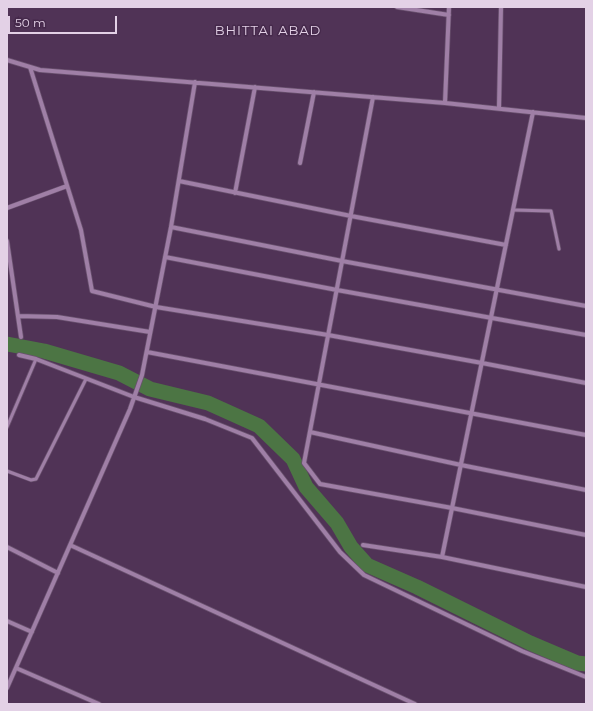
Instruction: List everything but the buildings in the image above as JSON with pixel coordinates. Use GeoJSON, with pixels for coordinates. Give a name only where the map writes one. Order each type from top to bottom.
{"type":"FeatureCollection","features":[{"type":"Feature","properties":{"kind":"street"},"geometry":{"type":"LineString","coordinates":[[397,7],[449,16]]}},
{"type":"Feature","properties":{"kind":"street"},"geometry":{"type":"LineString","coordinates":[[445,103],[449,7]]}},
{"type":"Feature","properties":{"kind":"street"},"geometry":{"type":"LineString","coordinates":[[499,108],[501,7]]}},
{"type":"Feature","properties":{"kind":"street"},"geometry":{"type":"LineString","coordinates":[[7,60],[40,70],[445,103],[586,118]]}},
{"type":"Feature","properties":{"kind":"street"},"geometry":{"type":"LineString","coordinates":[[30,67],[81,230],[92,291],[156,307],[328,335],[586,383]]}},
{"type":"Feature","properties":{"kind":"street"},"geometry":{"type":"LineString","coordinates":[[7,688],[135,395],[142,375],[171,227],[195,82]]}},
{"type":"Feature","properties":{"kind":"street"},"geometry":{"type":"LineString","coordinates":[[235,193],[255,87]]}},
{"type":"Feature","properties":{"kind":"street"},"geometry":{"type":"LineString","coordinates":[[300,163],[314,92]]}},
{"type":"Feature","properties":{"kind":"street"},"geometry":{"type":"LineString","coordinates":[[373,97],[304,463],[320,484],[452,508],[586,535]]}},
{"type":"Feature","properties":{"kind":"street"},"geometry":{"type":"LineString","coordinates":[[442,557],[533,112]]}},
{"type":"Feature","properties":{"kind":"street"},"geometry":{"type":"LineString","coordinates":[[179,181],[351,216],[506,245]]}},
{"type":"Feature","properties":{"kind":"street"},"geometry":{"type":"LineString","coordinates":[[7,208],[67,186]]}},
{"type":"Feature","properties":{"kind":"street"},"geometry":{"type":"LineString","coordinates":[[171,227],[342,261],[586,306]]}},
{"type":"Feature","properties":{"kind":"street"},"geometry":{"type":"LineString","coordinates":[[7,241],[20,337]]}},
{"type":"Feature","properties":{"kind":"street"},"geometry":{"type":"LineString","coordinates":[[165,257],[586,335]]}},
{"type":"Feature","properties":{"kind":"street"},"geometry":{"type":"LineString","coordinates":[[18,316],[56,317],[150,332]]}},
{"type":"Feature","properties":{"kind":"street"},"geometry":{"type":"LineString","coordinates":[[147,352],[586,435]]}},
{"type":"Feature","properties":{"kind":"street"},"geometry":{"type":"LineString","coordinates":[[19,355],[36,359],[86,379],[205,419],[252,438],[340,552],[364,575],[522,650],[586,676]]}},
{"type":"Feature","properties":{"kind":"street"},"geometry":{"type":"LineString","coordinates":[[310,432],[461,465],[586,490]]}},
{"type":"Feature","properties":{"kind":"street"},"geometry":{"type":"LineString","coordinates":[[70,545],[416,704]]}},
{"type":"Feature","properties":{"kind":"street"},"geometry":{"type":"LineString","coordinates":[[363,545],[442,557],[586,587]]}},
{"type":"Feature","properties":{"kind":"street"},"geometry":{"type":"LineString","coordinates":[[7,547],[58,573]]}},
{"type":"Feature","properties":{"kind":"street"},"geometry":{"type":"LineString","coordinates":[[7,620],[32,632]]}},
{"type":"Feature","properties":{"kind":"street"},"geometry":{"type":"LineString","coordinates":[[16,668],[99,704]]}},
{"type":"Feature","properties":{"kind":"lane"},"geometry":{"type":"LineString","coordinates":[[513,210],[552,211],[559,249]]}},
{"type":"Feature","properties":{"kind":"lane"},"geometry":{"type":"LineString","coordinates":[[7,427],[36,359]]}},
{"type":"Feature","properties":{"kind":"lane"},"geometry":{"type":"LineString","coordinates":[[7,471],[31,480],[36,479],[86,379]]}},
{"type":"Feature","properties":{"kind":"waterway"},"geometry":{"type":"LineString","coordinates":[[7,344],[44,351],[119,373],[150,389],[208,403],[259,426],[293,459],[306,487],[337,523],[351,547],[367,565],[417,587],[530,643],[577,663],[586,664]]}},
{"type":"Feature","properties":{"kind":"district","name":"BHITTAI ABAD"},"geometry":{"type":"Point","coordinates":[268,31]}}]}
